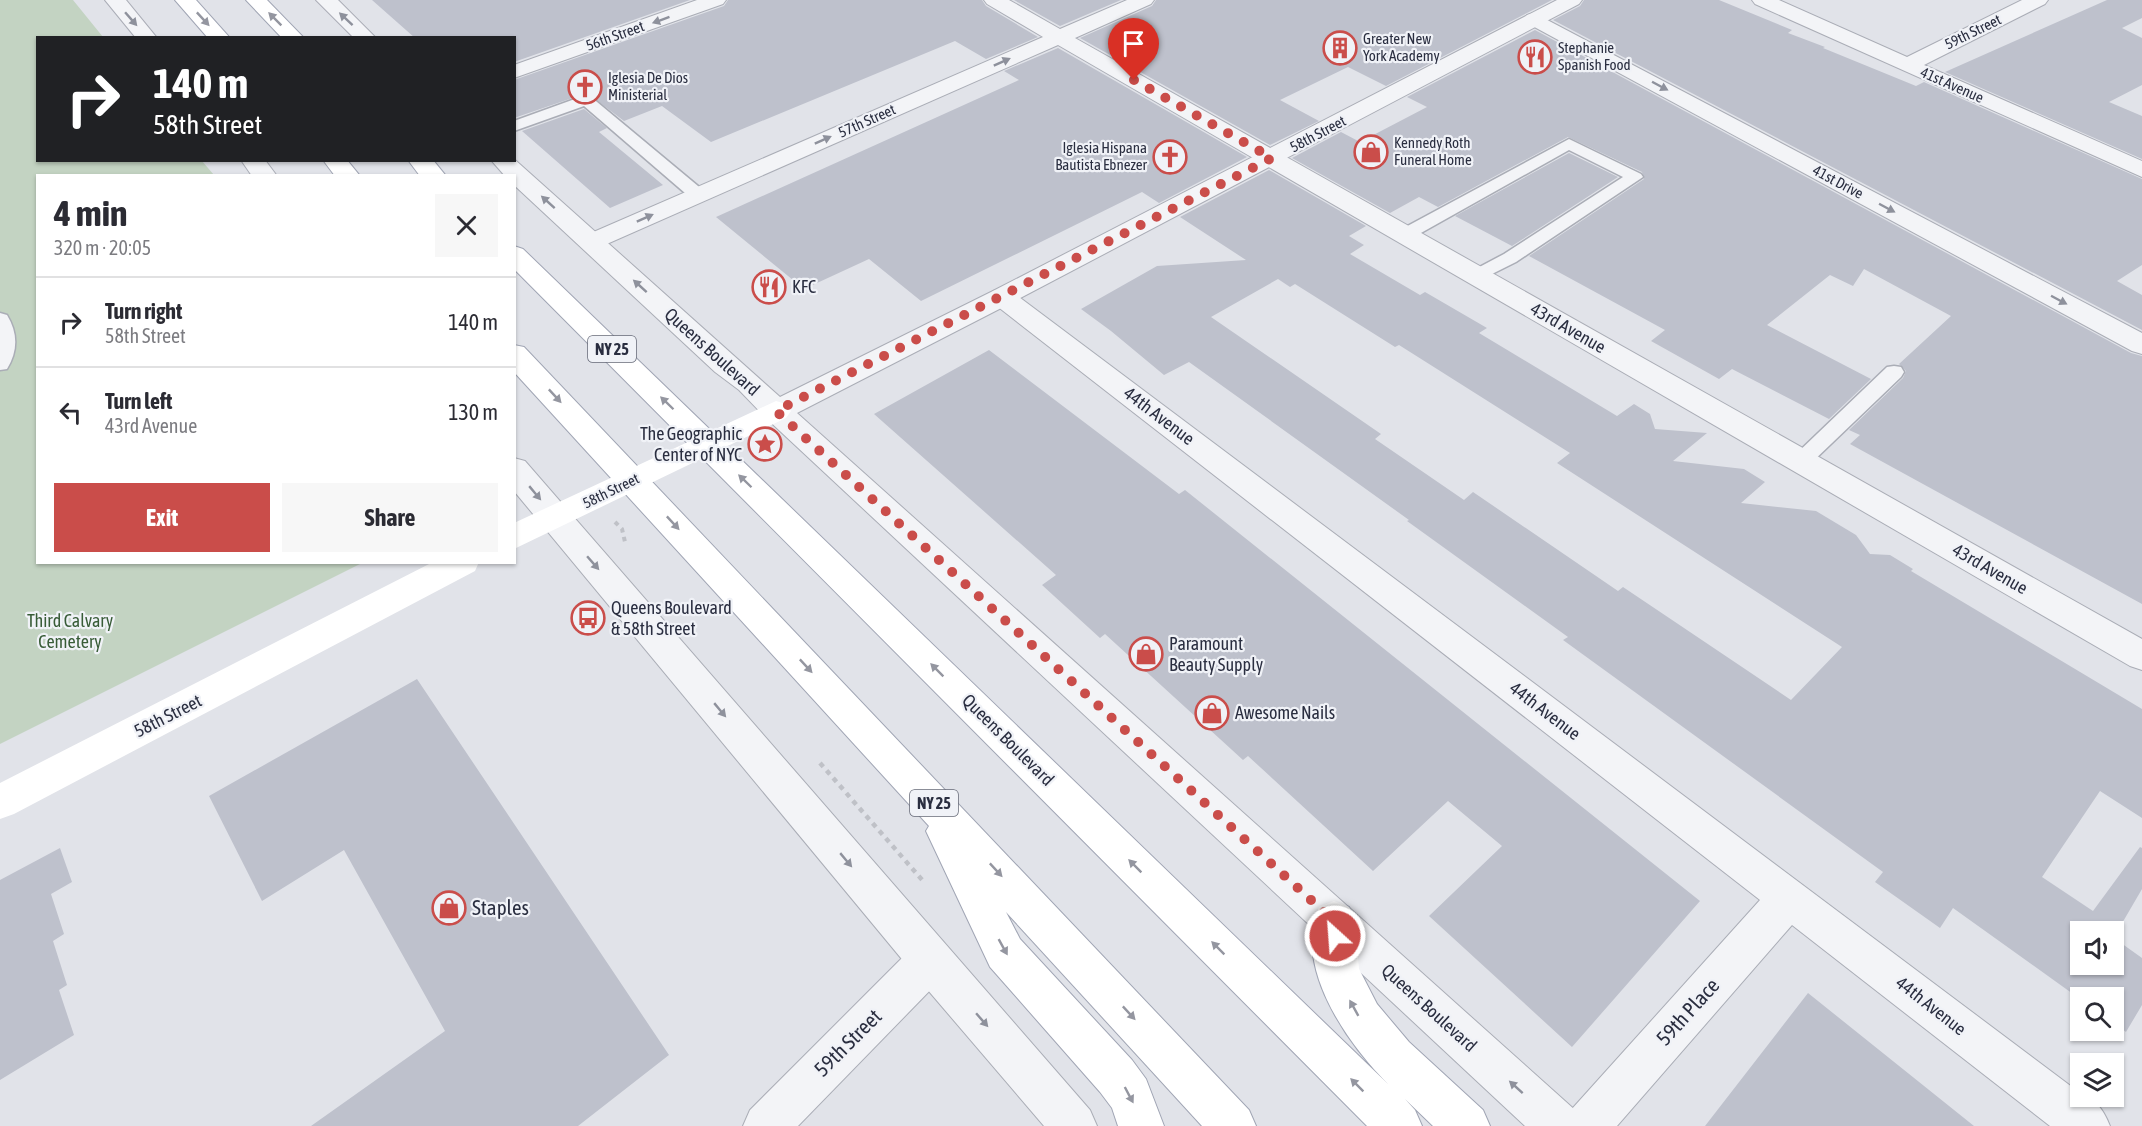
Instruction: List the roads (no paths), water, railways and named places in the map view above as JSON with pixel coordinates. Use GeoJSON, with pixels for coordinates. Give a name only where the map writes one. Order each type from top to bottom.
{"type":"FeatureCollection","features":[{"type":"Feature","properties":{"kind":"main road"},"geometry":{"type":"LineString","coordinates":[[185,0],[218,36]]}},
{"type":"Feature","properties":{"kind":"main road"},"geometry":{"type":"LineString","coordinates":[[256,0],[292,36]]}},
{"type":"Feature","properties":{"kind":"main road"},"geometry":{"type":"LineString","coordinates":[[336,162],[346,174]]}},
{"type":"Feature","properties":{"kind":"main road"},"geometry":{"type":"LineString","coordinates":[[421,162],[432,174]]}},
{"type":"Feature","properties":{"kind":"main road","name":"Queens Boulevard"},"geometry":{"type":"LineString","coordinates":[[516,256],[1398,1126]]}},
{"type":"Feature","properties":{"kind":"main road","name":"NY 25"},"geometry":{"type":"LineString","coordinates":[[516,356],[1233,1126]]}},
{"type":"Feature","properties":{"kind":"main road","name":"58th Street"},"geometry":{"type":"LineString","coordinates":[[516,536],[776,411]]}},
{"type":"Feature","properties":{"kind":"main road","name":"58th Street"},"geometry":{"type":"LineString","coordinates":[[0,802],[459,564]]}},
{"type":"Feature","properties":{"kind":"main road"},"geometry":{"type":"LineString","coordinates":[[931,800],[1005,952],[1116,1076],[1130,1095],[1141,1126]]}},
{"type":"Feature","properties":{"kind":"main road"},"geometry":{"type":"LineString","coordinates":[[1334,921],[1339,974],[1358,1017],[1373,1036],[1467,1126]]}},
{"type":"Feature","properties":{"kind":"street"},"geometry":{"type":"LineString","coordinates":[[114,0],[145,36]]}},
{"type":"Feature","properties":{"kind":"street"},"geometry":{"type":"LineString","coordinates":[[326,0],[364,36]]}},
{"type":"Feature","properties":{"kind":"street","name":"56th Street"},"geometry":{"type":"LineString","coordinates":[[516,71],[716,0]]}},
{"type":"Feature","properties":{"kind":"street","name":"43rd Avenue"},"geometry":{"type":"LineString","coordinates":[[994,0],[2142,656]]}},
{"type":"Feature","properties":{"kind":"street","name":"57th Street"},"geometry":{"type":"LineString","coordinates":[[591,242],[1144,0]]}},
{"type":"Feature","properties":{"kind":"street","name":"58th Street"},"geometry":{"type":"LineString","coordinates":[[776,411],[1272,158],[1572,0]]}},
{"type":"Feature","properties":{"kind":"street","name":"41st Avenue"},"geometry":{"type":"LineString","coordinates":[[1762,0],[2142,170]]}},
{"type":"Feature","properties":{"kind":"street","name":"59th Street"},"geometry":{"type":"LineString","coordinates":[[1908,65],[2038,0]]}},
{"type":"Feature","properties":{"kind":"street","name":"41st Drive"},"geometry":{"type":"LineString","coordinates":[[1534,19],[2142,345]]}},
{"type":"Feature","properties":{"kind":"street"},"geometry":{"type":"LineString","coordinates":[[254,162],[263,174]]}},
{"type":"Feature","properties":{"kind":"street","name":"Queens Boulevard"},"geometry":{"type":"LineString","coordinates":[[504,162],[725,365],[749,383],[776,411],[1559,1126]]}},
{"type":"Feature","properties":{"kind":"street","name":"44th Avenue"},"geometry":{"type":"LineString","coordinates":[[1002,297],[2087,1126]]}},
{"type":"Feature","properties":{"kind":"street"},"geometry":{"type":"LineString","coordinates":[[516,471],[930,960],[1074,1126]]}},
{"type":"Feature","properties":{"kind":"street","name":"59th Place"},"geometry":{"type":"LineString","coordinates":[[1587,1126],[1790,897]]}},
{"type":"Feature","properties":{"kind":"street","name":"59th Street"},"geometry":{"type":"LineString","coordinates":[[766,1126],[930,960]]}},
{"type":"Feature","properties":{"kind":"lane"},"geometry":{"type":"LineString","coordinates":[[516,125],[586,100],[698,195]]}},
{"type":"Feature","properties":{"kind":"lane"},"geometry":{"type":"LineString","coordinates":[[1406,234],[1569,144],[1635,177],[1510,258],[1476,276]]}},
{"type":"Feature","properties":{"kind":"lane"},"geometry":{"type":"LineString","coordinates":[[0,319],[7,346],[0,364]]}},
{"type":"Feature","properties":{"kind":"lane"},"geometry":{"type":"LineString","coordinates":[[1801,461],[1894,372]]}},
{"type":"Feature","properties":{"kind":"place","name":"Greater New York Academy"},"geometry":{"type":"Point","coordinates":[1340,48]}},
{"type":"Feature","properties":{"kind":"place","name":"Stephanie Spanish Food"},"geometry":{"type":"Point","coordinates":[1535,57]}},
{"type":"Feature","properties":{"kind":"place","name":"Iglesia De Dios Ministerial"},"geometry":{"type":"Point","coordinates":[585,87]}},
{"type":"Feature","properties":{"kind":"place","name":"Kennedy Roth Funeral Home"},"geometry":{"type":"Point","coordinates":[1371,152]}},
{"type":"Feature","properties":{"kind":"place","name":"Iglesia Hispana Bautista Ebnezer"},"geometry":{"type":"Point","coordinates":[1170,157]}},
{"type":"Feature","properties":{"kind":"place","name":"KFC"},"geometry":{"type":"Point","coordinates":[769,287]}},
{"type":"Feature","properties":{"kind":"place","name":"The Geographic Center of NYC"},"geometry":{"type":"Point","coordinates":[765,444]}},
{"type":"Feature","properties":{"kind":"place","name":"Queens Boulevard & 58th Street"},"geometry":{"type":"Point","coordinates":[588,618]}},
{"type":"Feature","properties":{"kind":"place","name":"Paramount Beauty Supply"},"geometry":{"type":"Point","coordinates":[1146,654]}},
{"type":"Feature","properties":{"kind":"place","name":"Awesome Nails"},"geometry":{"type":"Point","coordinates":[1212,713]}},
{"type":"Feature","properties":{"kind":"place","name":"Staples"},"geometry":{"type":"Point","coordinates":[449,908]}},
{"type":"Feature","properties":{"kind":"park label","name":"Third Calvary Cemetery"},"geometry":{"type":"Point","coordinates":[70,631]}}]}
